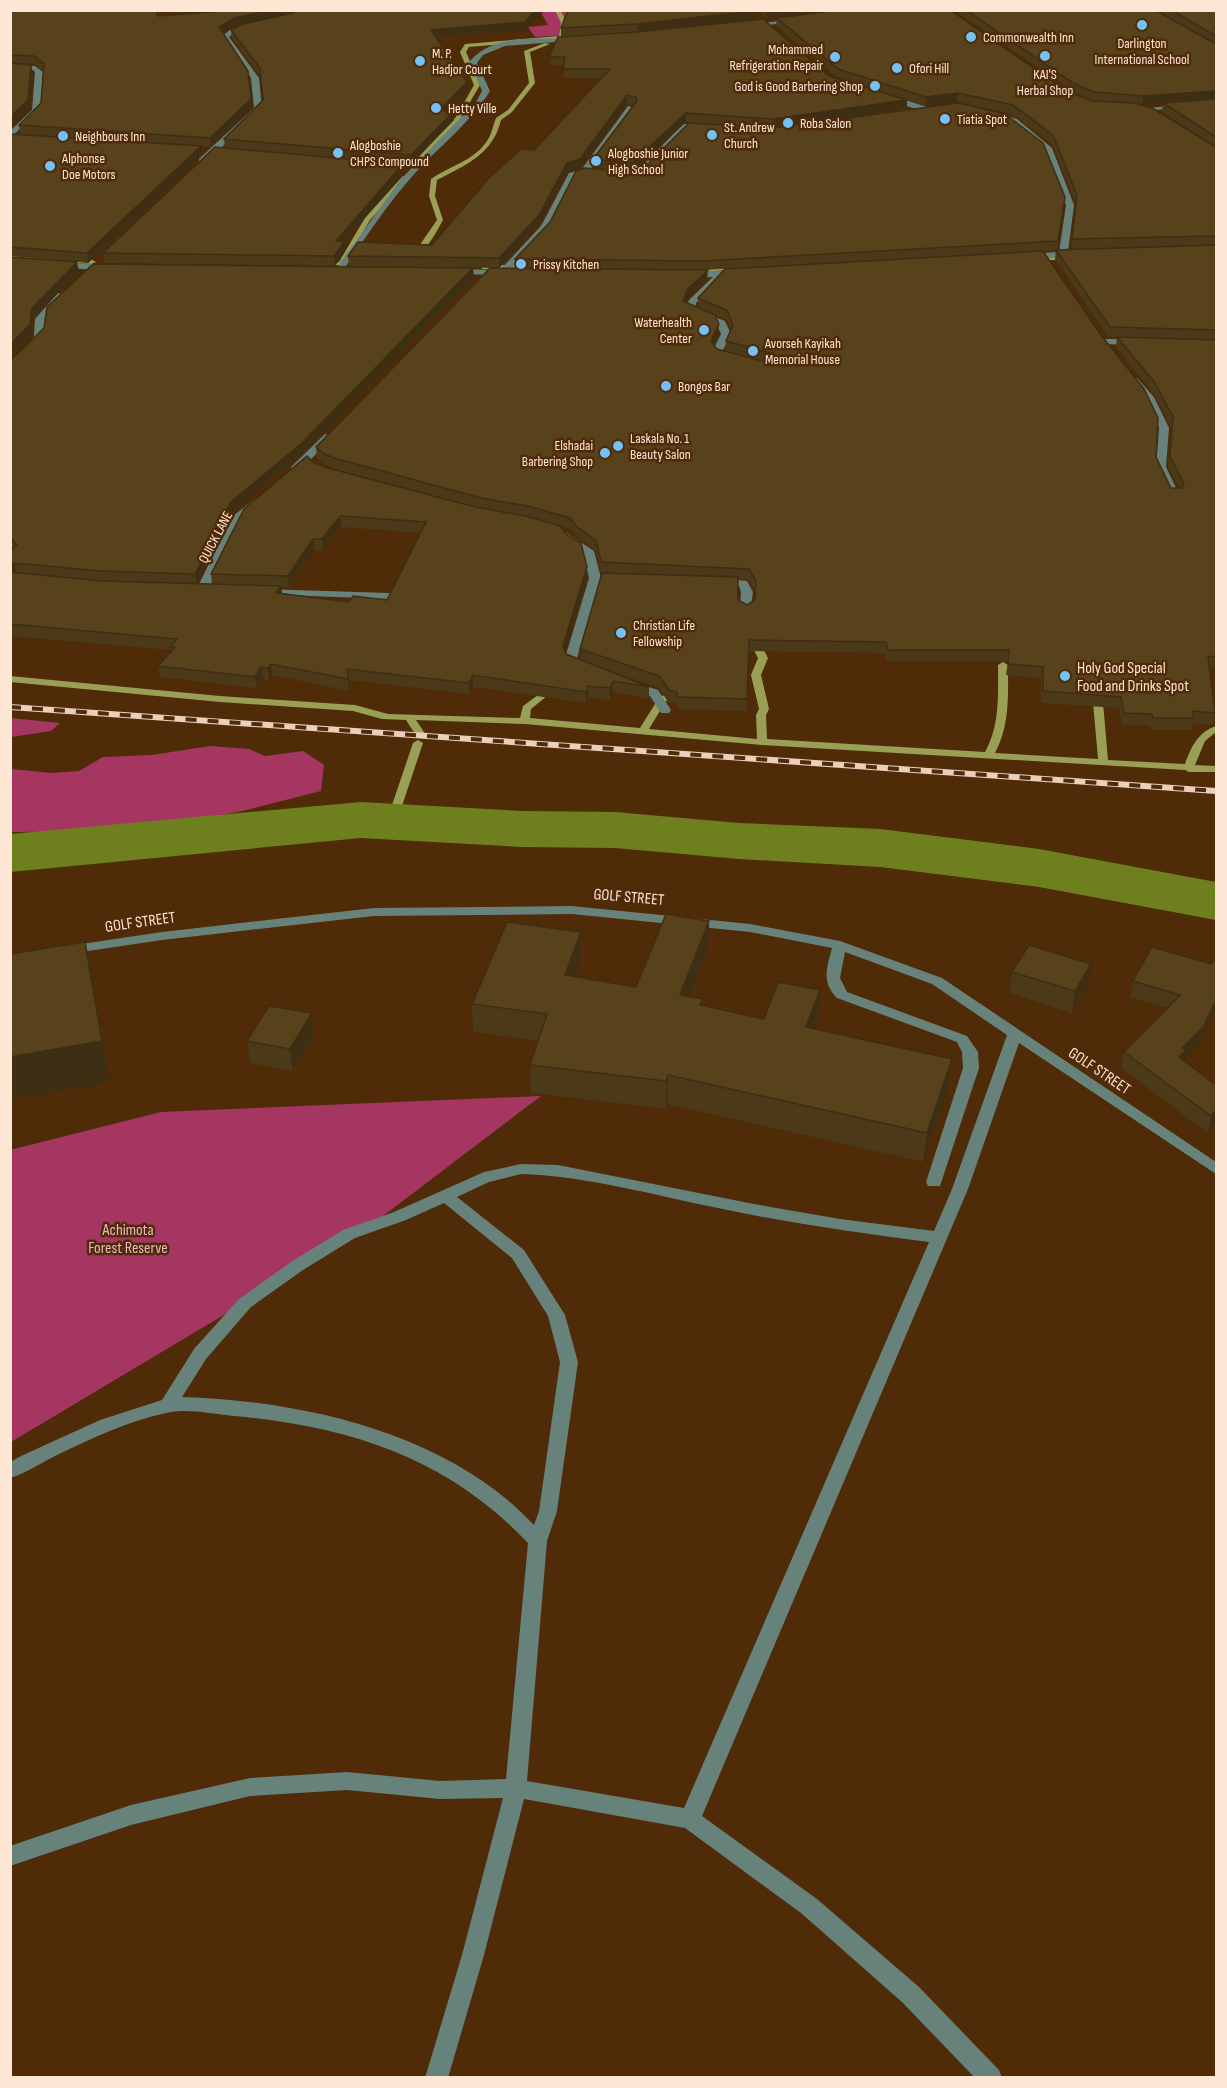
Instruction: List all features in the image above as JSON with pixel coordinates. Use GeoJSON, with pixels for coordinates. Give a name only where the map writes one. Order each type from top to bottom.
{"type":"FeatureCollection","features":[{"type":"Feature","properties":{"kind":"street"},"geometry":{"type":"LineString","coordinates":[[758,17],[775,32]]}},
{"type":"Feature","properties":{"kind":"street"},"geometry":{"type":"LineString","coordinates":[[743,26],[811,19]]}},
{"type":"Feature","properties":{"kind":"street"},"geometry":{"type":"LineString","coordinates":[[194,169],[258,109],[255,78],[225,37],[233,30],[256,26]]}},
{"type":"Feature","properties":{"kind":"street"},"geometry":{"type":"LineString","coordinates":[[339,270],[413,169],[468,117],[482,98],[486,91],[473,63],[478,54],[486,48],[518,42],[582,39]]}},
{"type":"Feature","properties":{"kind":"street"},"geometry":{"type":"LineString","coordinates":[[10,67],[35,68],[39,72],[36,111],[10,137]]}},
{"type":"Feature","properties":{"kind":"street"},"geometry":{"type":"LineString","coordinates":[[880,94],[924,109]]}},
{"type":"Feature","properties":{"kind":"street"},"geometry":{"type":"LineString","coordinates":[[1143,109],[1216,103]]}},
{"type":"Feature","properties":{"kind":"street"},"geometry":{"type":"LineString","coordinates":[[1134,107],[1163,118]]}},
{"type":"Feature","properties":{"kind":"street"},"geometry":{"type":"LineString","coordinates":[[584,172],[631,108]]}},
{"type":"Feature","properties":{"kind":"street"},"geometry":{"type":"LineString","coordinates":[[902,113],[935,108]]}},
{"type":"Feature","properties":{"kind":"street"},"geometry":{"type":"LineString","coordinates":[[988,112],[1014,121],[1048,148],[1070,205],[1063,254]]}},
{"type":"Feature","properties":{"kind":"street"},"geometry":{"type":"LineString","coordinates":[[617,176],[639,175],[656,153],[686,126],[718,127]]}},
{"type":"Feature","properties":{"kind":"street"},"geometry":{"type":"LineString","coordinates":[[10,137],[22,139]]}},
{"type":"Feature","properties":{"kind":"street"},"geometry":{"type":"LineString","coordinates":[[198,150],[223,153]]}},
{"type":"Feature","properties":{"kind":"street"},"geometry":{"type":"LineString","coordinates":[[401,168],[413,169]]}},
{"type":"Feature","properties":{"kind":"street"},"geometry":{"type":"LineString","coordinates":[[502,273],[545,227],[572,175],[584,172],[606,175]]}},
{"type":"Feature","properties":{"kind":"street"},"geometry":{"type":"LineString","coordinates":[[1011,258],[1048,259],[1063,254],[1086,253]]}},
{"type":"Feature","properties":{"kind":"street"},"geometry":{"type":"LineString","coordinates":[[10,367],[39,336],[40,319],[44,313],[100,259]]}},
{"type":"Feature","properties":{"kind":"street"},"geometry":{"type":"LineString","coordinates":[[46,265],[115,268]]}},
{"type":"Feature","properties":{"kind":"street"},"geometry":{"type":"LineString","coordinates":[[327,270],[351,270]]}},
{"type":"Feature","properties":{"kind":"street"},"geometry":{"type":"LineString","coordinates":[[441,272],[513,273]]}},
{"type":"Feature","properties":{"kind":"street"},"geometry":{"type":"LineString","coordinates":[[678,275],[750,272]]}},
{"type":"Feature","properties":{"kind":"street"},"geometry":{"type":"LineString","coordinates":[[478,281],[486,273]]}},
{"type":"Feature","properties":{"kind":"street"},"geometry":{"type":"LineString","coordinates":[[720,275],[692,302],[690,310],[720,321],[726,334],[718,350],[720,355],[741,362]]}},
{"type":"Feature","properties":{"kind":"street"},"geometry":{"type":"LineString","coordinates":[[1096,331],[1110,351]]}},
{"type":"Feature","properties":{"kind":"street"},"geometry":{"type":"LineString","coordinates":[[1104,342],[1145,342]]}},
{"type":"Feature","properties":{"kind":"street"},"geometry":{"type":"LineString","coordinates":[[1124,368],[1149,397],[1164,428],[1161,466],[1175,496]]}},
{"type":"Feature","properties":{"kind":"street"},"geometry":{"type":"LineString","coordinates":[[282,480],[311,461],[339,426]]}},
{"type":"Feature","properties":{"kind":"street","name":"QUICK LANE"},"geometry":{"type":"LineString","coordinates":[[202,590],[238,516],[264,494]]}},
{"type":"Feature","properties":{"kind":"street"},"geometry":{"type":"LineString","coordinates":[[537,525],[566,533],[571,541],[588,551],[590,567],[601,578],[571,658],[574,664],[590,671]]}},
{"type":"Feature","properties":{"kind":"street"},"geometry":{"type":"LineString","coordinates":[[711,581],[743,583],[747,592],[746,611]]}},
{"type":"Feature","properties":{"kind":"street"},"geometry":{"type":"LineString","coordinates":[[249,591],[389,596]]}},
{"type":"Feature","properties":{"kind":"street"},"geometry":{"type":"LineString","coordinates":[[620,681],[654,693],[664,710]]}},
{"type":"Feature","properties":{"kind":"street","name":"GOLF STREET"},"geometry":{"type":"LineString","coordinates":[[49,953],[162,936],[374,912],[572,910],[660,917],[750,928],[840,945],[937,981],[1216,1169]]}},
{"type":"Feature","properties":{"kind":"street"},"geometry":{"type":"LineString","coordinates":[[840,945],[831,980],[834,989],[842,995],[962,1040],[970,1052],[971,1068],[934,1182]]}},
{"type":"Feature","properties":{"kind":"street"},"geometry":{"type":"LineString","coordinates":[[690,1819],[960,1189],[1015,1033]]}},
{"type":"Feature","properties":{"kind":"street"},"geometry":{"type":"LineString","coordinates":[[168,1405],[200,1354],[245,1303],[297,1266],[349,1234],[446,1196],[484,1178],[521,1169],[558,1170],[754,1210],[840,1225],[939,1237]]}},
{"type":"Feature","properties":{"kind":"street"},"geometry":{"type":"LineString","coordinates":[[436,2078],[473,1955],[516,1788],[538,1541],[548,1511],[569,1362],[556,1315],[518,1254],[446,1196]]}},
{"type":"Feature","properties":{"kind":"street"},"geometry":{"type":"LineString","coordinates":[[10,1471],[107,1426],[168,1405],[293,1416],[357,1431],[400,1445],[452,1471],[497,1500],[538,1541]]}},
{"type":"Feature","properties":{"kind":"street"},"geometry":{"type":"LineString","coordinates":[[10,1856],[131,1815],[250,1787],[347,1781],[440,1790],[516,1788],[690,1819],[809,1906],[910,1995],[991,2078]]}},
{"type":"Feature","properties":{"kind":"green space"},"geometry":{"type":"Polygon","coordinates":[[[540,11],[577,11],[595,33],[535,37],[528,27],[548,25],[540,11]]]}},
{"type":"Feature","properties":{"kind":"green space"},"geometry":{"type":"Polygon","coordinates":[[[11,718],[60,723],[51,731],[11,737],[11,718]]]}},
{"type":"Feature","properties":{"kind":"green space"},"geometry":{"type":"Polygon","coordinates":[[[210,746],[249,749],[265,756],[303,751],[324,765],[321,791],[238,812],[124,831],[11,832],[11,769],[51,773],[79,771],[103,757],[152,755],[210,746]]]}},
{"type":"Feature","properties":{"kind":"green space","name":"Achimota Forest Reserve"},"geometry":{"type":"Polygon","coordinates":[[[541,1096],[358,1235],[11,1442],[10,1150],[161,1112],[541,1096]]]}},
{"type":"Feature","properties":{"kind":"building"},"geometry":{"type":"Polygon","coordinates":[[[10,10],[155,10],[158,16],[235,10],[274,10],[234,18],[219,27],[248,71],[251,99],[210,138],[19,125],[41,103],[44,64],[34,56],[10,55],[10,10]]]}},
{"type":"Feature","properties":{"kind":"building"},"geometry":{"type":"Polygon","coordinates":[[[295,10],[536,10],[525,22],[431,30],[467,82],[440,110],[454,111],[411,155],[224,139],[263,100],[260,68],[231,30],[243,24],[293,13],[295,10]]]}},
{"type":"Feature","properties":{"kind":"building"},"geometry":{"type":"Polygon","coordinates":[[[568,10],[754,11],[637,24],[561,28],[568,10]]]}},
{"type":"Feature","properties":{"kind":"building"},"geometry":{"type":"Polygon","coordinates":[[[839,10],[950,10],[1065,90],[1092,101],[1135,103],[1152,108],[1216,147],[1216,236],[1072,239],[1077,195],[1053,135],[1013,105],[958,93],[926,97],[838,69],[777,18],[839,10]]]}},
{"type":"Feature","properties":{"kind":"building"},"geometry":{"type":"Polygon","coordinates":[[[966,10],[1155,10],[1216,44],[1216,91],[1143,96],[1094,92],[1073,83],[966,10]]]}},
{"type":"Feature","properties":{"kind":"building"},"geometry":{"type":"Polygon","coordinates":[[[1171,10],[1216,10],[1216,36],[1171,10]]]}},
{"type":"Feature","properties":{"kind":"building"},"geometry":{"type":"Polygon","coordinates":[[[763,19],[829,76],[907,100],[773,119],[686,113],[632,163],[593,159],[637,101],[636,97],[627,95],[580,159],[567,163],[539,215],[499,258],[348,256],[358,242],[432,245],[489,178],[521,149],[534,150],[610,69],[563,69],[565,57],[549,57],[558,37],[637,32],[763,19]]]}},
{"type":"Feature","properties":{"kind":"building"},"geometry":{"type":"Polygon","coordinates":[[[10,63],[31,65],[28,100],[10,117],[10,63]]]}},
{"type":"Feature","properties":{"kind":"building"},"geometry":{"type":"Polygon","coordinates":[[[1216,99],[1216,137],[1163,103],[1216,99]]]}},
{"type":"Feature","properties":{"kind":"building"},"geometry":{"type":"Polygon","coordinates":[[[958,103],[1005,114],[1043,143],[1065,197],[1058,241],[701,261],[515,259],[550,222],[576,171],[584,168],[640,172],[689,123],[774,128],[958,103]]]}},
{"type":"Feature","properties":{"kind":"building"},"geometry":{"type":"Polygon","coordinates":[[[10,134],[201,146],[87,253],[10,247],[10,134]]]}},
{"type":"Feature","properties":{"kind":"building"},"geometry":{"type":"Polygon","coordinates":[[[215,147],[403,164],[336,241],[344,242],[334,256],[103,253],[215,147]]]}},
{"type":"Feature","properties":{"kind":"building"},"geometry":{"type":"Polygon","coordinates":[[[1216,245],[1216,330],[1110,327],[1056,250],[1216,245]]]}},
{"type":"Feature","properties":{"kind":"building"},"geometry":{"type":"Polygon","coordinates":[[[1043,251],[1101,335],[1144,389],[1158,418],[1156,457],[1171,488],[1182,488],[1184,484],[1170,456],[1173,417],[1155,383],[1117,337],[1216,340],[1216,657],[1208,656],[1215,713],[1192,711],[1194,718],[1153,718],[1152,714],[1124,713],[1121,697],[1043,691],[1043,667],[1008,664],[1009,650],[888,650],[886,642],[749,640],[747,699],[677,697],[677,692],[669,690],[659,676],[580,649],[602,573],[738,577],[738,600],[747,605],[755,600],[756,581],[749,569],[601,562],[596,540],[577,527],[570,518],[528,506],[481,498],[338,459],[324,454],[316,447],[490,268],[708,270],[688,289],[683,301],[715,315],[719,324],[711,341],[717,349],[770,363],[778,358],[774,354],[726,341],[733,325],[727,310],[698,298],[725,269],[1043,251]]]}},
{"type":"Feature","properties":{"kind":"building"},"geometry":{"type":"Polygon","coordinates":[[[10,257],[77,262],[32,308],[30,324],[10,345],[10,257]]]}},
{"type":"Feature","properties":{"kind":"building"},"geometry":{"type":"Polygon","coordinates":[[[93,264],[473,268],[301,444],[231,502],[195,574],[101,571],[10,564],[10,551],[17,545],[10,537],[10,361],[44,328],[47,307],[93,264]]]}},
{"type":"Feature","properties":{"kind":"building"},"geometry":{"type":"Polygon","coordinates":[[[307,456],[314,463],[328,468],[475,507],[526,516],[560,526],[566,534],[581,543],[587,567],[563,646],[566,654],[649,687],[613,681],[610,688],[588,686],[586,692],[473,675],[469,683],[347,669],[348,679],[271,664],[268,668],[261,667],[255,677],[158,666],[175,647],[170,647],[177,639],[10,624],[10,572],[101,581],[281,586],[276,593],[349,602],[353,596],[387,600],[426,522],[340,516],[322,539],[313,539],[288,576],[211,574],[244,509],[307,456]]]}},
{"type":"Feature","properties":{"kind":"building"},"geometry":{"type":"Polygon","coordinates":[[[666,914],[709,921],[680,995],[703,999],[700,1005],[764,1019],[778,982],[820,990],[806,1027],[952,1059],[927,1133],[668,1075],[666,1081],[530,1065],[547,1014],[472,1004],[507,922],[581,932],[565,975],[636,987],[666,914]]]}},
{"type":"Feature","properties":{"kind":"building"},"geometry":{"type":"Polygon","coordinates":[[[85,942],[102,1041],[10,1057],[10,954],[85,942]]]}},
{"type":"Feature","properties":{"kind":"building"},"geometry":{"type":"Polygon","coordinates":[[[1029,945],[1091,964],[1075,991],[1012,972],[1029,945]]]}},
{"type":"Feature","properties":{"kind":"building"},"geometry":{"type":"Polygon","coordinates":[[[1152,947],[1211,964],[1216,959],[1216,1000],[1204,1026],[1182,1048],[1186,1050],[1179,1057],[1216,1085],[1216,1110],[1211,1116],[1124,1052],[1180,995],[1133,981],[1152,947]]]}},
{"type":"Feature","properties":{"kind":"building"},"geometry":{"type":"Polygon","coordinates":[[[269,1006],[312,1013],[290,1049],[247,1041],[269,1006]]]}},
{"type":"Feature","properties":{"kind":"waterway"},"geometry":{"type":"LineString","coordinates":[[557,10],[564,23],[562,37]]}},
{"type":"Feature","properties":{"kind":"waterway"},"geometry":{"type":"LineString","coordinates":[[319,156],[415,165],[442,138],[472,97],[477,85],[463,52],[467,45],[666,30]]}},
{"type":"Feature","properties":{"kind":"waterway"},"geometry":{"type":"LineString","coordinates":[[412,255],[422,247],[440,220],[432,196],[434,179],[466,163],[490,141],[498,119],[510,111],[532,83],[527,51],[547,44]]}},
{"type":"Feature","properties":{"kind":"waterway"},"geometry":{"type":"LineString","coordinates":[[320,264],[341,264],[367,219],[405,177]]}},
{"type":"Feature","properties":{"kind":"waterway"},"geometry":{"type":"LineString","coordinates":[[10,256],[92,262]]}},
{"type":"Feature","properties":{"kind":"waterway"},"geometry":{"type":"LineString","coordinates":[[1032,260],[1071,257]]}},
{"type":"Feature","properties":{"kind":"waterway"},"geometry":{"type":"LineString","coordinates":[[692,271],[759,266]]}},
{"type":"Feature","properties":{"kind":"waterway"},"geometry":{"type":"LineString","coordinates":[[485,267],[564,268]]}},
{"type":"Feature","properties":{"kind":"waterway"},"geometry":{"type":"LineString","coordinates":[[753,639],[763,658],[756,675],[764,709],[761,715],[762,742]]}},
{"type":"Feature","properties":{"kind":"waterway"},"geometry":{"type":"LineString","coordinates":[[989,754],[995,744],[1001,722],[1003,665]]}},
{"type":"Feature","properties":{"kind":"waterway"},"geometry":{"type":"LineString","coordinates":[[10,679],[220,699],[355,708],[375,715],[395,718],[409,717]]}},
{"type":"Feature","properties":{"kind":"waterway"},"geometry":{"type":"LineString","coordinates":[[525,721],[526,708],[553,687]]}},
{"type":"Feature","properties":{"kind":"waterway"},"geometry":{"type":"LineString","coordinates":[[1097,691],[1103,762]]}},
{"type":"Feature","properties":{"kind":"waterway"},"geometry":{"type":"LineString","coordinates":[[643,731],[663,698],[668,698]]}},
{"type":"Feature","properties":{"kind":"waterway"},"geometry":{"type":"LineString","coordinates":[[409,717],[525,721]]}},
{"type":"Feature","properties":{"kind":"waterway"},"geometry":{"type":"LineString","coordinates":[[409,717],[421,735]]}},
{"type":"Feature","properties":{"kind":"waterway"},"geometry":{"type":"LineString","coordinates":[[525,721],[762,742]]}},
{"type":"Feature","properties":{"kind":"waterway"},"geometry":{"type":"LineString","coordinates":[[1190,767],[1201,740],[1210,731],[1216,729]]}},
{"type":"Feature","properties":{"kind":"waterway"},"geometry":{"type":"LineString","coordinates":[[762,742],[1190,767]]}},
{"type":"Feature","properties":{"kind":"waterway"},"geometry":{"type":"LineString","coordinates":[[361,820],[397,807],[418,743]]}},
{"type":"Feature","properties":{"kind":"waterway"},"geometry":{"type":"LineString","coordinates":[[1190,767],[1216,769]]}},
{"type":"Feature","properties":{"kind":"waterway"},"geometry":{"type":"LineString","coordinates":[[10,853],[361,820],[522,829],[615,830],[739,841],[880,848],[1039,868],[1216,901]]}},
{"type":"Feature","properties":{"kind":"railway"},"geometry":{"type":"LineString","coordinates":[[10,707],[1216,791]]}},
{"type":"Feature","properties":{"kind":"place","name":"Darlington International School"},"geometry":{"type":"Point","coordinates":[1142,25]}},
{"type":"Feature","properties":{"kind":"place","name":"Commonwealth Inn"},"geometry":{"type":"Point","coordinates":[971,37]}},
{"type":"Feature","properties":{"kind":"place","name":"KAI'S Herbal Shop"},"geometry":{"type":"Point","coordinates":[1045,56]}},
{"type":"Feature","properties":{"kind":"place","name":"Mohammed Refrigeration Repair"},"geometry":{"type":"Point","coordinates":[835,57]}},
{"type":"Feature","properties":{"kind":"place","name":"M. P. Hadjor Court"},"geometry":{"type":"Point","coordinates":[420,61]}},
{"type":"Feature","properties":{"kind":"place","name":"Ofori Hill"},"geometry":{"type":"Point","coordinates":[897,68]}},
{"type":"Feature","properties":{"kind":"place","name":"God is Good Barbering Shop"},"geometry":{"type":"Point","coordinates":[875,86]}},
{"type":"Feature","properties":{"kind":"place","name":"Hetty Ville"},"geometry":{"type":"Point","coordinates":[436,108]}},
{"type":"Feature","properties":{"kind":"place","name":"Tiatia Spot"},"geometry":{"type":"Point","coordinates":[945,119]}},
{"type":"Feature","properties":{"kind":"place","name":"Roba Salon"},"geometry":{"type":"Point","coordinates":[788,123]}},
{"type":"Feature","properties":{"kind":"place","name":"St. Andrew Church"},"geometry":{"type":"Point","coordinates":[712,135]}},
{"type":"Feature","properties":{"kind":"place","name":"Neighbours Inn"},"geometry":{"type":"Point","coordinates":[63,136]}},
{"type":"Feature","properties":{"kind":"place","name":"Alogboshie CHPS Compound"},"geometry":{"type":"Point","coordinates":[338,153]}},
{"type":"Feature","properties":{"kind":"place","name":"Alogboshie Junior High School"},"geometry":{"type":"Point","coordinates":[596,161]}},
{"type":"Feature","properties":{"kind":"place","name":"Alphonse Doe Motors"},"geometry":{"type":"Point","coordinates":[50,166]}},
{"type":"Feature","properties":{"kind":"place","name":"Prissy Kitchen"},"geometry":{"type":"Point","coordinates":[521,264]}},
{"type":"Feature","properties":{"kind":"place","name":"Waterhealth Center"},"geometry":{"type":"Point","coordinates":[704,330]}},
{"type":"Feature","properties":{"kind":"place","name":"Avorseh Kayikah Memorial House"},"geometry":{"type":"Point","coordinates":[753,351]}},
{"type":"Feature","properties":{"kind":"place","name":"Bongos Bar"},"geometry":{"type":"Point","coordinates":[666,386]}},
{"type":"Feature","properties":{"kind":"place","name":"Laskala No. 1 Beauty Salon"},"geometry":{"type":"Point","coordinates":[618,446]}},
{"type":"Feature","properties":{"kind":"place","name":"Elshadai Barbering Shop"},"geometry":{"type":"Point","coordinates":[605,453]}},
{"type":"Feature","properties":{"kind":"place","name":"Christian Life Fellowship"},"geometry":{"type":"Point","coordinates":[621,633]}},
{"type":"Feature","properties":{"kind":"place","name":"Holy God Special Food and Drinks Spot"},"geometry":{"type":"Point","coordinates":[1065,676]}}]}
